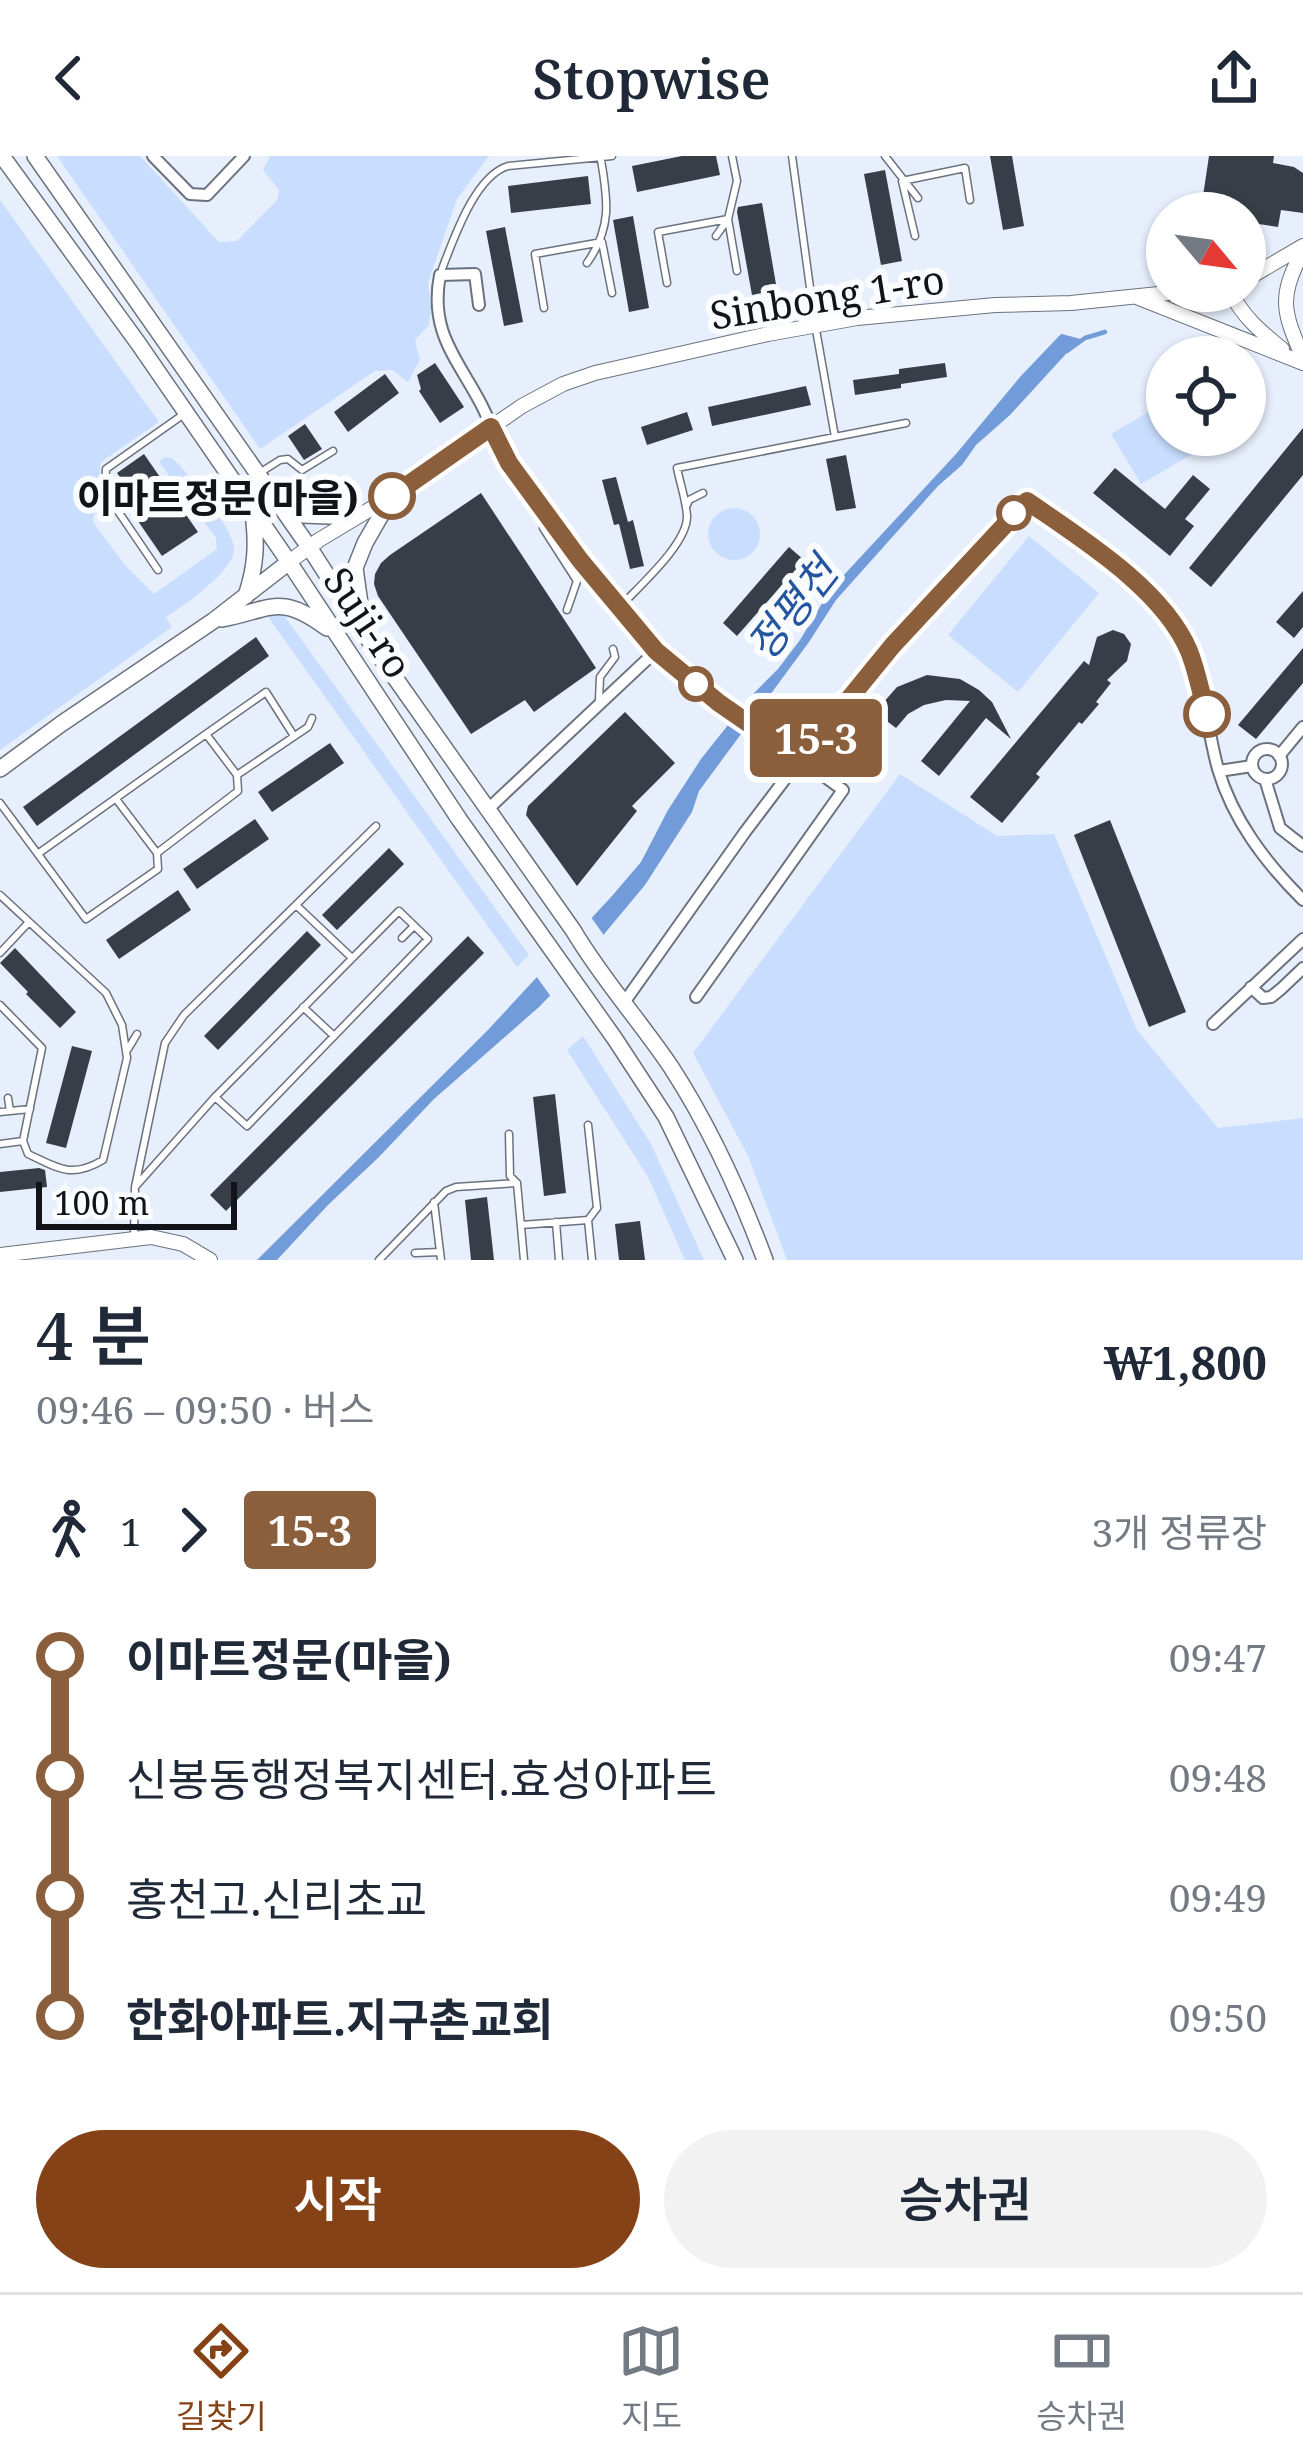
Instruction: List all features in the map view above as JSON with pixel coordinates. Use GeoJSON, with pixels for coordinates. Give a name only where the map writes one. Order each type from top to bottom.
{"type":"FeatureCollection","features":[{"type":"Feature","properties":{"kind":"main road","name":"Suji-ro"},"geometry":{"type":"LineString","coordinates":[[2,156],[126,326],[666,1117],[735,1260]]}},
{"type":"Feature","properties":{"kind":"main road","name":"Suji-ro"},"geometry":{"type":"LineString","coordinates":[[35,156],[623,1004]]}},
{"type":"Feature","properties":{"kind":"main road"},"geometry":{"type":"LineString","coordinates":[[364,634],[355,568],[392,496]]}},
{"type":"Feature","properties":{"kind":"main road"},"geometry":{"type":"LineString","coordinates":[[280,507],[303,515],[354,517]]}},
{"type":"Feature","properties":{"kind":"main road"},"geometry":{"type":"LineString","coordinates":[[247,596],[258,548],[253,511]]}},
{"type":"Feature","properties":{"kind":"main road"},"geometry":{"type":"LineString","coordinates":[[0,769],[213,621],[289,562]]}},
{"type":"Feature","properties":{"kind":"main road"},"geometry":{"type":"LineString","coordinates":[[213,621],[287,605],[340,638]]}},
{"type":"Feature","properties":{"kind":"main road"},"geometry":{"type":"LineString","coordinates":[[623,1004],[690,1098],[746,1209],[765,1260]]}},
{"type":"Feature","properties":{"kind":"street"},"geometry":{"type":"LineString","coordinates":[[153,156],[190,194],[207,195],[244,156]]}},
{"type":"Feature","properties":{"kind":"street"},"geometry":{"type":"LineString","coordinates":[[1266,268],[1303,248]]}},
{"type":"Feature","properties":{"kind":"street"},"geometry":{"type":"LineString","coordinates":[[1303,248],[1285,303],[1303,362]]}},
{"type":"Feature","properties":{"kind":"street"},"geometry":{"type":"LineString","coordinates":[[479,305],[475,274],[440,275],[436,295],[443,338],[509,463],[547,516],[656,651],[719,703],[843,790],[696,997]]}},
{"type":"Feature","properties":{"kind":"street","name":"Sinbong 1-ro"},"geometry":{"type":"LineString","coordinates":[[289,562],[491,427],[578,378],[814,324],[1146,295]]}},
{"type":"Feature","properties":{"kind":"street"},"geometry":{"type":"LineString","coordinates":[[1135,296],[1303,362]]}},
{"type":"Feature","properties":{"kind":"street"},"geometry":{"type":"LineString","coordinates":[[1241,312],[1303,362]]}},
{"type":"Feature","properties":{"kind":"street"},"geometry":{"type":"LineString","coordinates":[[623,1004],[800,759],[893,645],[1027,501],[1148,592],[1170,618],[1189,651],[1219,771],[1244,831],[1303,900]]}},
{"type":"Feature","properties":{"kind":"street"},"geometry":{"type":"LineString","coordinates":[[488,810],[656,651]]}},
{"type":"Feature","properties":{"kind":"street"},"geometry":{"type":"LineString","coordinates":[[1280,756],[1272,750],[1254,756],[1256,775],[1274,777],[1281,770],[1280,756],[1303,728]]}},
{"type":"Feature","properties":{"kind":"street"},"geometry":{"type":"LineString","coordinates":[[1219,771],[1252,766]]}},
{"type":"Feature","properties":{"kind":"street"},"geometry":{"type":"LineString","coordinates":[[1265,779],[1280,828],[1303,846]]}},
{"type":"Feature","properties":{"kind":"street"},"geometry":{"type":"LineString","coordinates":[[1213,1024],[1303,939]]}},
{"type":"Feature","properties":{"kind":"street"},"geometry":{"type":"LineString","coordinates":[[1251,988],[1263,998],[1271,997],[1303,968]]}},
{"type":"Feature","properties":{"kind":"street"},"geometry":{"type":"LineString","coordinates":[[0,1255],[160,1237],[210,1260]]}},
{"type":"Feature","properties":{"kind":"street"},"geometry":{"type":"LineString","coordinates":[[106,1242],[107,1260]]}},
{"type":"Feature","properties":{"kind":"lane"},"geometry":{"type":"LineString","coordinates":[[442,268],[460,224],[496,171],[611,156]]}},
{"type":"Feature","properties":{"kind":"lane"},"geometry":{"type":"LineString","coordinates":[[716,236],[728,219],[737,181],[732,156]]}},
{"type":"Feature","properties":{"kind":"lane"},"geometry":{"type":"LineString","coordinates":[[792,156],[814,324],[835,437]]}},
{"type":"Feature","properties":{"kind":"lane"},"geometry":{"type":"LineString","coordinates":[[885,156],[917,198]]}},
{"type":"Feature","properties":{"kind":"lane"},"geometry":{"type":"LineString","coordinates":[[600,157],[607,196],[602,242],[612,293]]}},
{"type":"Feature","properties":{"kind":"lane"},"geometry":{"type":"LineString","coordinates":[[902,181],[965,168],[970,200]]}},
{"type":"Feature","properties":{"kind":"lane"},"geometry":{"type":"LineString","coordinates":[[902,181],[915,236]]}},
{"type":"Feature","properties":{"kind":"lane"},"geometry":{"type":"LineString","coordinates":[[728,219],[737,272]]}},
{"type":"Feature","properties":{"kind":"lane"},"geometry":{"type":"LineString","coordinates":[[667,283],[658,232],[728,219]]}},
{"type":"Feature","properties":{"kind":"lane"},"geometry":{"type":"LineString","coordinates":[[587,263],[602,242]]}},
{"type":"Feature","properties":{"kind":"lane"},"geometry":{"type":"LineString","coordinates":[[544,308],[535,254],[602,242]]}},
{"type":"Feature","properties":{"kind":"lane"},"geometry":{"type":"LineString","coordinates":[[158,570],[105,492],[106,469],[184,414]]}},
{"type":"Feature","properties":{"kind":"lane"},"geometry":{"type":"LineString","coordinates":[[618,609],[677,543],[686,523],[677,467],[906,423]]}},
{"type":"Feature","properties":{"kind":"lane"},"geometry":{"type":"LineString","coordinates":[[258,474],[288,459],[302,470],[333,451]]}},
{"type":"Feature","properties":{"kind":"lane"},"geometry":{"type":"LineString","coordinates":[[685,508],[703,493]]}},
{"type":"Feature","properties":{"kind":"lane"},"geometry":{"type":"LineString","coordinates":[[547,516],[543,528],[577,581],[567,610]]}},
{"type":"Feature","properties":{"kind":"lane"},"geometry":{"type":"LineString","coordinates":[[597,706],[600,677],[615,657],[613,649]]}},
{"type":"Feature","properties":{"kind":"lane"},"geometry":{"type":"LineString","coordinates":[[39,853],[266,692],[294,736]]}},
{"type":"Feature","properties":{"kind":"lane"},"geometry":{"type":"LineString","coordinates":[[237,775],[308,727],[312,718]]}},
{"type":"Feature","properties":{"kind":"lane"},"geometry":{"type":"LineString","coordinates":[[157,853],[238,791],[237,775],[206,734]]}},
{"type":"Feature","properties":{"kind":"lane"},"geometry":{"type":"LineString","coordinates":[[0,803],[86,919],[158,869],[157,853],[116,799]]}},
{"type":"Feature","properties":{"kind":"lane"},"geometry":{"type":"LineString","coordinates":[[134,1239],[135,1187],[169,1034],[376,826]]}},
{"type":"Feature","properties":{"kind":"lane"},"geometry":{"type":"LineString","coordinates":[[0,895],[106,993],[122,1025],[126,1052]]}},
{"type":"Feature","properties":{"kind":"lane"},"geometry":{"type":"LineString","coordinates":[[296,904],[352,958]]}},
{"type":"Feature","properties":{"kind":"lane"},"geometry":{"type":"LineString","coordinates":[[135,1187],[215,1097],[399,911],[428,940],[247,1126],[215,1097]]}},
{"type":"Feature","properties":{"kind":"lane"},"geometry":{"type":"LineString","coordinates":[[0,953],[28,922]]}},
{"type":"Feature","properties":{"kind":"lane"},"geometry":{"type":"LineString","coordinates":[[402,938],[414,926]]}},
{"type":"Feature","properties":{"kind":"lane"},"geometry":{"type":"LineString","coordinates":[[0,1005],[42,1048],[23,1141],[28,1154],[71,1172],[103,1160],[126,1052],[137,1034]]}},
{"type":"Feature","properties":{"kind":"lane"},"geometry":{"type":"LineString","coordinates":[[303,1006],[333,1035]]}},
{"type":"Feature","properties":{"kind":"lane"},"geometry":{"type":"LineString","coordinates":[[8,1097],[10,1111]]}},
{"type":"Feature","properties":{"kind":"lane"},"geometry":{"type":"LineString","coordinates":[[0,1112],[30,1108]]}},
{"type":"Feature","properties":{"kind":"lane"},"geometry":{"type":"LineString","coordinates":[[588,1125],[597,1208],[588,1220],[592,1260]]}},
{"type":"Feature","properties":{"kind":"lane"},"geometry":{"type":"LineString","coordinates":[[509,1133],[510,1176],[518,1183],[524,1260]]}},
{"type":"Feature","properties":{"kind":"lane"},"geometry":{"type":"LineString","coordinates":[[0,1144],[23,1141]]}},
{"type":"Feature","properties":{"kind":"lane"},"geometry":{"type":"LineString","coordinates":[[380,1260],[434,1202],[456,1187],[518,1183]]}},
{"type":"Feature","properties":{"kind":"lane"},"geometry":{"type":"LineString","coordinates":[[420,1255],[440,1256],[434,1202]]}},
{"type":"Feature","properties":{"kind":"lane"},"geometry":{"type":"LineString","coordinates":[[597,1208],[609,1208]]}},
{"type":"Feature","properties":{"kind":"lane"},"geometry":{"type":"LineString","coordinates":[[521,1225],[588,1220]]}},
{"type":"Feature","properties":{"kind":"lane"},"geometry":{"type":"LineString","coordinates":[[556,1222],[560,1260]]}},
{"type":"Feature","properties":{"kind":"shaded area"},"geometry":{"type":"Polygon","coordinates":[[[57,156],[140,156],[219,242],[237,241],[277,200],[279,190],[263,170],[270,156],[489,156],[457,199],[428,283],[429,325],[415,340],[420,360],[408,382],[392,370],[375,371],[260,449],[57,156]]]}},
{"type":"Feature","properties":{"kind":"shaded area"},"geometry":{"type":"Polygon","coordinates":[[[0,200],[159,422],[101,462],[93,522],[154,594],[217,549],[216,538],[159,462],[172,458],[220,517],[234,552],[215,579],[166,617],[172,627],[0,750],[0,200]]]}},
{"type":"Feature","properties":{"kind":"shaded area"},"geometry":{"type":"Polygon","coordinates":[[[1146,413],[1146,456],[1189,456],[1141,484],[1111,434],[1146,413]]]}},
{"type":"Feature","properties":{"kind":"shaded area"},"geometry":{"type":"Polygon","coordinates":[[[734,508],[752,516],[760,534],[752,552],[734,560],[716,552],[708,534],[716,516],[734,508]]]}},
{"type":"Feature","properties":{"kind":"shaded area"},"geometry":{"type":"Polygon","coordinates":[[[1029,536],[1099,593],[1018,692],[948,635],[1029,536]]]}},
{"type":"Feature","properties":{"kind":"shaded area"},"geometry":{"type":"Polygon","coordinates":[[[266,614],[283,614],[529,955],[517,967],[266,614]]]}},
{"type":"Feature","properties":{"kind":"shaded area"},"geometry":{"type":"Polygon","coordinates":[[[900,774],[997,836],[1054,834],[1137,1030],[1218,1128],[1303,1118],[1303,1260],[787,1260],[748,1156],[693,1053],[900,774]]]}},
{"type":"Feature","properties":{"kind":"shaded area"},"geometry":{"type":"Polygon","coordinates":[[[583,1036],[651,1144],[704,1260],[685,1260],[648,1177],[567,1050],[583,1036]]]}},
{"type":"Feature","properties":{"kind":"water","name":"정평천"},"geometry":{"type":"Polygon","coordinates":[[[1146,310],[1172,312],[1075,344],[976,445],[836,600],[699,791],[692,812],[645,885],[570,975],[434,1099],[277,1260],[257,1260],[487,1031],[612,896],[641,862],[701,759],[778,669],[830,590],[1020,377],[1077,323],[1146,310]]]}},
{"type":"Feature","properties":{"kind":"pier"},"geometry":{"type":"Polygon","coordinates":[[[1303,270],[1303,299],[1266,304],[1266,277],[1303,270]]]}},
{"type":"Feature","properties":{"kind":"pier"},"geometry":{"type":"Polygon","coordinates":[[[1146,302],[1146,312],[1215,312],[1092,342],[1058,333],[1092,314],[1146,302]]]}},
{"type":"Feature","properties":{"kind":"pier"},"geometry":{"type":"Polygon","coordinates":[[[588,913],[608,941],[554,1001],[534,973],[588,913]]]}},
{"type":"Feature","properties":{"kind":"building"},"geometry":{"type":"Polygon","coordinates":[[[682,156],[716,156],[720,175],[637,192],[632,166],[682,156]]]}},
{"type":"Feature","properties":{"kind":"building"},"geometry":{"type":"Polygon","coordinates":[[[990,156],[1012,156],[1024,226],[1003,230],[990,156]]]}},
{"type":"Feature","properties":{"kind":"building"},"geometry":{"type":"Polygon","coordinates":[[[1209,156],[1274,156],[1273,163],[1303,173],[1303,213],[1281,210],[1278,227],[1266,225],[1266,192],[1204,192],[1209,156]]]}},
{"type":"Feature","properties":{"kind":"building"},"geometry":{"type":"Polygon","coordinates":[[[885,170],[902,261],[881,265],[864,174],[885,170]]]}},
{"type":"Feature","properties":{"kind":"building"},"geometry":{"type":"Polygon","coordinates":[[[588,176],[591,204],[511,213],[508,186],[588,176]]]}},
{"type":"Feature","properties":{"kind":"building"},"geometry":{"type":"Polygon","coordinates":[[[762,203],[777,290],[752,295],[737,212],[738,207],[762,203]]]}},
{"type":"Feature","properties":{"kind":"building"},"geometry":{"type":"Polygon","coordinates":[[[633,216],[649,308],[629,312],[613,220],[633,216]]]}},
{"type":"Feature","properties":{"kind":"building"},"geometry":{"type":"Polygon","coordinates":[[[505,227],[523,322],[504,326],[486,231],[505,227]]]}},
{"type":"Feature","properties":{"kind":"building"},"geometry":{"type":"Polygon","coordinates":[[[435,363],[464,407],[440,423],[419,391],[417,375],[435,363]]]}},
{"type":"Feature","properties":{"kind":"building"},"geometry":{"type":"Polygon","coordinates":[[[945,363],[947,377],[855,395],[853,380],[945,363]]]}},
{"type":"Feature","properties":{"kind":"building"},"geometry":{"type":"Polygon","coordinates":[[[385,374],[399,393],[348,432],[334,412],[385,374]]]}},
{"type":"Feature","properties":{"kind":"building"},"geometry":{"type":"Polygon","coordinates":[[[806,386],[811,405],[712,426],[708,407],[806,386]]]}},
{"type":"Feature","properties":{"kind":"building"},"geometry":{"type":"Polygon","coordinates":[[[687,412],[693,430],[647,445],[641,427],[687,412]]]}},
{"type":"Feature","properties":{"kind":"building"},"geometry":{"type":"Polygon","coordinates":[[[305,424],[322,449],[304,460],[288,436],[305,424]]]}},
{"type":"Feature","properties":{"kind":"building"},"geometry":{"type":"Polygon","coordinates":[[[1303,428],[1303,475],[1211,587],[1189,568],[1303,428]]]}},
{"type":"Feature","properties":{"kind":"building"},"geometry":{"type":"Polygon","coordinates":[[[144,454],[198,532],[162,556],[118,492],[126,485],[117,473],[144,454]]]}},
{"type":"Feature","properties":{"kind":"building"},"geometry":{"type":"Polygon","coordinates":[[[846,455],[856,508],[836,511],[826,459],[846,455]]]}},
{"type":"Feature","properties":{"kind":"building"},"geometry":{"type":"Polygon","coordinates":[[[1115,468],[1165,509],[1193,475],[1210,489],[1185,519],[1194,526],[1170,556],[1093,493],[1115,468]]]}},
{"type":"Feature","properties":{"kind":"building"},"geometry":{"type":"Polygon","coordinates":[[[616,477],[644,566],[630,569],[619,524],[614,525],[602,480],[616,477]]]}},
{"type":"Feature","properties":{"kind":"building"},"geometry":{"type":"Polygon","coordinates":[[[481,493],[596,668],[534,712],[525,700],[471,734],[374,584],[381,563],[390,555],[481,493]]]}},
{"type":"Feature","properties":{"kind":"building"},"geometry":{"type":"Polygon","coordinates":[[[789,547],[804,560],[737,636],[723,623],[789,547]]]}},
{"type":"Feature","properties":{"kind":"building"},"geometry":{"type":"Polygon","coordinates":[[[1303,591],[1303,627],[1294,638],[1276,622],[1303,591]]]}},
{"type":"Feature","properties":{"kind":"building"},"geometry":{"type":"Polygon","coordinates":[[[1113,630],[1131,644],[1127,661],[1107,680],[1111,683],[1099,704],[1036,774],[1040,777],[1002,823],[970,797],[1084,661],[1089,665],[1097,637],[1113,630]]]}},
{"type":"Feature","properties":{"kind":"building"},"geometry":{"type":"Polygon","coordinates":[[[256,637],[269,656],[37,826],[23,807],[256,637]]]}},
{"type":"Feature","properties":{"kind":"building"},"geometry":{"type":"Polygon","coordinates":[[[1303,648],[1303,683],[1256,739],[1238,725],[1303,648]]]}},
{"type":"Feature","properties":{"kind":"building"},"geometry":{"type":"Polygon","coordinates":[[[927,675],[960,679],[979,690],[992,702],[1011,739],[986,718],[939,776],[921,761],[970,701],[924,705],[896,728],[875,712],[897,687],[927,675]]]}},
{"type":"Feature","properties":{"kind":"building"},"geometry":{"type":"Polygon","coordinates":[[[625,712],[675,763],[632,806],[637,811],[577,886],[526,815],[528,806],[625,712]]]}},
{"type":"Feature","properties":{"kind":"building"},"geometry":{"type":"Polygon","coordinates":[[[330,743],[344,763],[272,812],[258,792],[330,743]]]}},
{"type":"Feature","properties":{"kind":"building"},"geometry":{"type":"Polygon","coordinates":[[[255,819],[269,839],[197,889],[183,869],[255,819]]]}},
{"type":"Feature","properties":{"kind":"building"},"geometry":{"type":"Polygon","coordinates":[[[1110,820],[1186,1012],[1149,1027],[1074,835],[1110,820]]]}},
{"type":"Feature","properties":{"kind":"building"},"geometry":{"type":"Polygon","coordinates":[[[389,848],[404,864],[337,930],[322,915],[389,848]]]}},
{"type":"Feature","properties":{"kind":"building"},"geometry":{"type":"Polygon","coordinates":[[[178,890],[191,910],[119,959],[106,940],[178,890]]]}},
{"type":"Feature","properties":{"kind":"building"},"geometry":{"type":"Polygon","coordinates":[[[307,931],[321,945],[218,1050],[204,1036],[307,931]]]}},
{"type":"Feature","properties":{"kind":"building"},"geometry":{"type":"Polygon","coordinates":[[[468,936],[484,953],[226,1211],[210,1195],[468,936]]]}},
{"type":"Feature","properties":{"kind":"building"},"geometry":{"type":"Polygon","coordinates":[[[15,948],[76,1012],[60,1028],[0,963],[15,948]]]}},
{"type":"Feature","properties":{"kind":"building"},"geometry":{"type":"Polygon","coordinates":[[[72,1046],[92,1051],[66,1148],[46,1143],[72,1046]]]}},
{"type":"Feature","properties":{"kind":"building"},"geometry":{"type":"Polygon","coordinates":[[[555,1094],[566,1193],[544,1196],[533,1097],[555,1094]]]}},
{"type":"Feature","properties":{"kind":"building"},"geometry":{"type":"Polygon","coordinates":[[[45,1170],[47,1187],[0,1192],[0,1172],[45,1170]]]}},
{"type":"Feature","properties":{"kind":"building"},"geometry":{"type":"Polygon","coordinates":[[[487,1197],[494,1260],[471,1260],[465,1200],[487,1197]]]}},
{"type":"Feature","properties":{"kind":"building"},"geometry":{"type":"Polygon","coordinates":[[[640,1221],[645,1260],[619,1260],[615,1224],[640,1221]]]}},
{"type":"Feature","properties":{"kind":"waterway","name":"정평천"},"geometry":{"type":"LineString","coordinates":[[1067,351],[1105,332]]}},
{"type":"Feature","properties":{"kind":"bus line","name":"15-3"},"geometry":{"type":"LineString","coordinates":[[392,496],[491,427],[509,463],[580,560],[656,651],[719,703],[800,759],[893,645],[1027,501],[1148,592],[1170,618],[1189,651],[1207,714]]}},
{"type":"Feature","properties":{"kind":"place","name":"이마트정문(마을)"},"geometry":{"type":"Point","coordinates":[392,496]}}]}
